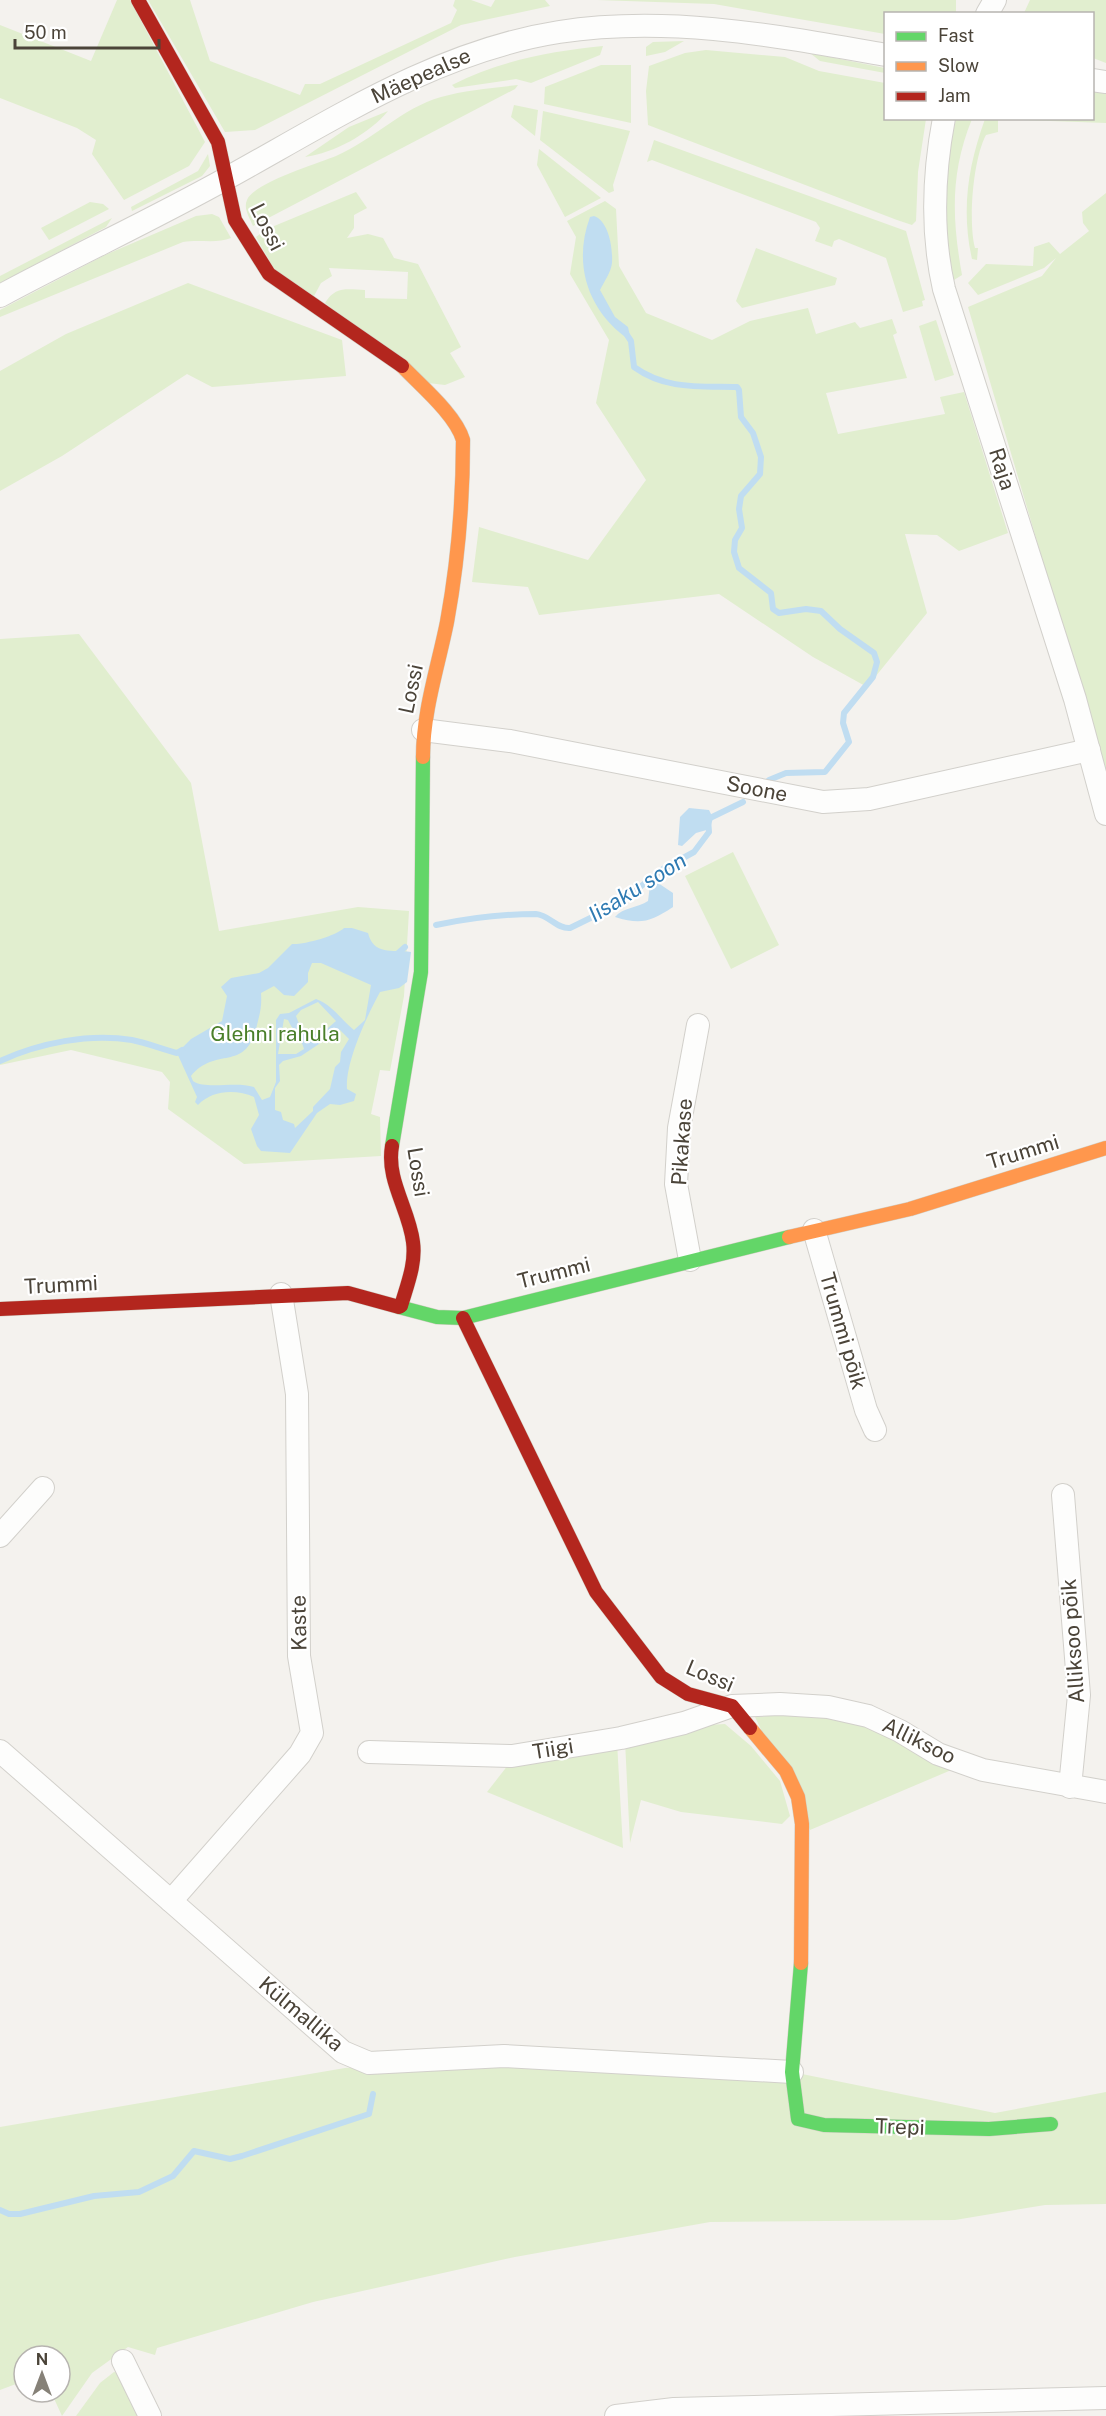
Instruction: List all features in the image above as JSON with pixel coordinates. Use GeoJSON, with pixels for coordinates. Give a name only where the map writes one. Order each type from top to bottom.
{"type":"FeatureCollection","features":[{"type":"Feature","properties":{"kind":"street","name":"Lossi"},"geometry":{"type":"LineString","coordinates":[[138,0],[218,142],[235,220],[269,274],[400,364],[435,400],[461,433],[463,440],[463,496],[447,620],[423,730],[421,972],[390,1156],[395,1186],[413,1240],[411,1276],[401,1306]]}},
{"type":"Feature","properties":{"kind":"street","name":"Mäepealse"},"geometry":{"type":"LineString","coordinates":[[0,296],[227,178],[354,106],[474,52],[559,32],[637,26],[741,30],[884,55]]}},
{"type":"Feature","properties":{"kind":"street","name":"Raja"},"geometry":{"type":"LineString","coordinates":[[944,120],[937,158],[934,208],[941,273],[1089,750],[1106,814]]}},
{"type":"Feature","properties":{"kind":"street","name":"Soone"},"geometry":{"type":"LineString","coordinates":[[423,730],[510,741],[823,802],[869,799],[1089,750]]}},
{"type":"Feature","properties":{"kind":"street","name":"Pikakase"},"geometry":{"type":"LineString","coordinates":[[690,1260],[676,1184],[679,1128],[698,1025]]}},
{"type":"Feature","properties":{"kind":"street","name":"Trummi"},"geometry":{"type":"LineString","coordinates":[[0,1309],[281,1294],[348,1293],[437,1317],[463,1318],[690,1260],[909,1209],[1106,1148]]}},
{"type":"Feature","properties":{"kind":"street","name":"Trummi põik"},"geometry":{"type":"LineString","coordinates":[[814,1230],[866,1410],[875,1430]]}},
{"type":"Feature","properties":{"kind":"street","name":"Kaste"},"geometry":{"type":"LineString","coordinates":[[171,1901],[300,1754],[312,1733],[299,1656],[297,1395],[281,1294]]}},
{"type":"Feature","properties":{"kind":"street","name":"Lossi"},"geometry":{"type":"LineString","coordinates":[[463,1318],[596,1592],[661,1677],[688,1694],[732,1706],[786,1771],[798,1797],[802,1824],[801,1970],[792,2072]]}},
{"type":"Feature","properties":{"kind":"street"},"geometry":{"type":"LineString","coordinates":[[0,1536],[43,1488]]}},
{"type":"Feature","properties":{"kind":"street","name":"Alliksoo põik"},"geometry":{"type":"LineString","coordinates":[[1063,1495],[1079,1695],[1070,1787]]}},
{"type":"Feature","properties":{"kind":"street","name":"Alliksoo"},"geometry":{"type":"LineString","coordinates":[[732,1706],[780,1704],[828,1707],[868,1716],[949,1758],[983,1770],[1106,1792]]}},
{"type":"Feature","properties":{"kind":"street","name":"Tiigi"},"geometry":{"type":"LineString","coordinates":[[369,1752],[512,1756],[621,1738],[684,1723],[732,1706]]}},
{"type":"Feature","properties":{"kind":"street","name":"Külmallika"},"geometry":{"type":"LineString","coordinates":[[0,1751],[343,2052],[369,2062],[504,2056],[792,2072]]}},
{"type":"Feature","properties":{"kind":"street","name":"Trepi"},"geometry":{"type":"LineString","coordinates":[[792,2072],[798,2119],[824,2125],[989,2129],[1051,2124]]}},
{"type":"Feature","properties":{"kind":"street"},"geometry":{"type":"LineString","coordinates":[[123,2361],[150,2416]]}},
{"type":"Feature","properties":{"kind":"street"},"geometry":{"type":"LineString","coordinates":[[616,2416],[684,2409],[992,2399],[1106,2398]]}},
{"type":"Feature","properties":{"kind":"street"},"geometry":{"type":"LineString","coordinates":[[972,2416],[992,2399]]}},
{"type":"Feature","properties":{"kind":"green space"},"geometry":{"type":"Polygon","coordinates":[[[117,0],[130,0],[205,142],[189,166],[124,200],[92,154],[96,140],[77,128],[0,98],[0,25],[91,61],[117,0]]]}},
{"type":"Feature","properties":{"kind":"green space"},"geometry":{"type":"Polygon","coordinates":[[[148,0],[190,0],[210,61],[300,95],[305,84],[320,84],[451,23],[457,10],[453,6],[455,0],[471,0],[491,7],[495,0],[545,0],[550,6],[461,25],[255,130],[225,132],[148,0]]]}},
{"type":"Feature","properties":{"kind":"green space"},"geometry":{"type":"Polygon","coordinates":[[[597,0],[956,0],[956,12],[884,12],[884,34],[714,4],[597,0]]]}},
{"type":"Feature","properties":{"kind":"green space"},"geometry":{"type":"Polygon","coordinates":[[[1030,0],[1106,0],[1106,63],[1094,58],[1094,12],[1024,12],[1030,0]]]}},
{"type":"Feature","properties":{"kind":"green space"},"geometry":{"type":"Polygon","coordinates":[[[684,41],[665,52],[646,56],[646,47],[653,42],[684,41]]]}},
{"type":"Feature","properties":{"kind":"green space"},"geometry":{"type":"Polygon","coordinates":[[[603,46],[600,55],[531,83],[516,79],[455,88],[452,85],[488,69],[526,58],[603,46]]]}},
{"type":"Feature","properties":{"kind":"green space"},"geometry":{"type":"Polygon","coordinates":[[[706,50],[785,57],[819,71],[884,83],[884,120],[926,120],[918,172],[916,221],[912,225],[897,220],[648,125],[646,91],[649,66],[685,53],[706,50]]]}},
{"type":"Feature","properties":{"kind":"green space"},"geometry":{"type":"Polygon","coordinates":[[[810,53],[884,68],[884,73],[820,61],[810,53]]]}},
{"type":"Feature","properties":{"kind":"green space"},"geometry":{"type":"Polygon","coordinates":[[[601,65],[631,65],[631,123],[544,104],[545,87],[601,65]]]}},
{"type":"Feature","properties":{"kind":"green space"},"geometry":{"type":"Polygon","coordinates":[[[518,85],[515,89],[253,226],[246,210],[247,200],[273,180],[350,149],[400,116],[427,102],[460,93],[518,85]]]}},
{"type":"Feature","properties":{"kind":"green space"},"geometry":{"type":"Polygon","coordinates":[[[1094,89],[1106,91],[1106,123],[1025,120],[1094,120],[1094,89]]]}},
{"type":"Feature","properties":{"kind":"green space"},"geometry":{"type":"Polygon","coordinates":[[[514,105],[538,110],[535,136],[511,117],[514,105]]]}},
{"type":"Feature","properties":{"kind":"green space"},"geometry":{"type":"Polygon","coordinates":[[[388,111],[361,135],[339,147],[305,157],[349,127],[388,111]]]}},
{"type":"Feature","properties":{"kind":"green space"},"geometry":{"type":"Polygon","coordinates":[[[543,111],[630,131],[613,185],[614,191],[609,193],[540,140],[543,111]]]}},
{"type":"Feature","properties":{"kind":"green space"},"geometry":{"type":"Polygon","coordinates":[[[956,120],[972,120],[960,158],[957,177],[956,235],[962,275],[954,280],[946,220],[947,179],[956,120]]]}},
{"type":"Feature","properties":{"kind":"green space"},"geometry":{"type":"Polygon","coordinates":[[[985,120],[998,120],[998,132],[986,135],[975,174],[972,223],[975,248],[978,248],[977,260],[972,259],[967,206],[968,188],[985,120]]]}},
{"type":"Feature","properties":{"kind":"green space"},"geometry":{"type":"Polygon","coordinates":[[[654,140],[906,231],[925,300],[922,301],[923,306],[903,312],[886,258],[839,239],[834,241],[832,247],[815,241],[820,228],[816,222],[652,160],[647,162],[654,140]]]}},
{"type":"Feature","properties":{"kind":"green space"},"geometry":{"type":"Polygon","coordinates":[[[539,149],[601,198],[565,217],[537,165],[539,149]]]}},
{"type":"Feature","properties":{"kind":"green space"},"geometry":{"type":"Polygon","coordinates":[[[208,154],[210,166],[202,176],[132,211],[131,207],[198,171],[208,154]]]}},
{"type":"Feature","properties":{"kind":"green space"},"geometry":{"type":"Polygon","coordinates":[[[356,192],[367,208],[354,215],[354,228],[347,238],[368,234],[383,238],[394,258],[418,264],[461,347],[450,353],[465,377],[445,385],[428,383],[325,303],[337,291],[347,289],[365,290],[365,298],[407,299],[408,272],[329,268],[332,276],[321,283],[314,296],[276,272],[256,237],[267,229],[356,192]]]}},
{"type":"Feature","properties":{"kind":"green space"},"geometry":{"type":"Polygon","coordinates":[[[1106,193],[1106,776],[968,307],[1042,276],[1056,258],[1044,268],[978,295],[968,283],[986,264],[1033,266],[1034,247],[1049,242],[1060,254],[1089,231],[1083,223],[1082,212],[1106,193]]]}},
{"type":"Feature","properties":{"kind":"green space"},"geometry":{"type":"Polygon","coordinates":[[[605,201],[616,209],[619,266],[646,313],[712,340],[750,321],[808,308],[816,334],[855,322],[860,328],[892,319],[897,333],[893,335],[907,378],[826,393],[838,434],[945,414],[940,397],[964,392],[1008,533],[959,551],[937,535],[905,534],[927,613],[867,687],[813,657],[719,594],[539,615],[528,587],[472,582],[479,527],[588,560],[646,480],[596,403],[609,340],[570,274],[576,237],[567,221],[605,201]]]}},
{"type":"Feature","properties":{"kind":"green space"},"geometry":{"type":"Polygon","coordinates":[[[90,202],[103,204],[109,209],[49,240],[41,228],[90,202]]]}},
{"type":"Feature","properties":{"kind":"green space"},"geometry":{"type":"Polygon","coordinates":[[[212,214],[219,217],[231,238],[220,241],[183,242],[0,317],[0,310],[105,255],[196,216],[212,214]]]}},
{"type":"Feature","properties":{"kind":"green space"},"geometry":{"type":"Polygon","coordinates":[[[112,218],[106,227],[0,283],[0,276],[112,218]]]}},
{"type":"Feature","properties":{"kind":"green space"},"geometry":{"type":"Polygon","coordinates":[[[756,248],[837,278],[835,285],[742,308],[736,301],[756,248]]]}},
{"type":"Feature","properties":{"kind":"green space"},"geometry":{"type":"Polygon","coordinates":[[[188,283],[342,340],[346,376],[212,387],[187,374],[62,456],[0,491],[0,371],[66,334],[188,283]]]}},
{"type":"Feature","properties":{"kind":"green space"},"geometry":{"type":"Polygon","coordinates":[[[936,320],[954,375],[935,381],[919,326],[936,320]]]}},
{"type":"Feature","properties":{"kind":"green space","name":"Glehni rahula"},"geometry":{"type":"Polygon","coordinates":[[[79,634],[191,783],[219,931],[358,907],[409,911],[404,996],[390,1071],[380,1070],[371,1114],[380,1117],[381,1156],[244,1164],[168,1109],[170,1082],[162,1072],[71,1050],[0,1065],[0,639],[79,634]]]}},
{"type":"Feature","properties":{"kind":"green space"},"geometry":{"type":"Polygon","coordinates":[[[733,852],[779,945],[731,969],[685,876],[733,852]]]}},
{"type":"Feature","properties":{"kind":"green space"},"geometry":{"type":"Polygon","coordinates":[[[784,1715],[861,1720],[956,1768],[810,1830],[755,1717],[784,1715]]]}},
{"type":"Feature","properties":{"kind":"green space"},"geometry":{"type":"Polygon","coordinates":[[[725,1724],[751,1746],[780,1781],[790,1816],[782,1824],[681,1812],[641,1800],[630,1843],[625,1741],[691,1726],[725,1724]]]}},
{"type":"Feature","properties":{"kind":"green space"},"geometry":{"type":"Polygon","coordinates":[[[617,1742],[623,1848],[487,1792],[512,1760],[617,1742]]]}},
{"type":"Feature","properties":{"kind":"green space"},"geometry":{"type":"Polygon","coordinates":[[[504,2056],[792,2072],[995,2113],[1106,2092],[1106,2204],[1045,2205],[955,2220],[710,2222],[515,2257],[313,2302],[157,2348],[155,2355],[128,2347],[92,2373],[72,2402],[72,2344],[12,2344],[12,2386],[0,2390],[0,2127],[345,2068],[504,2056]]]}},
{"type":"Feature","properties":{"kind":"green space"},"geometry":{"type":"Polygon","coordinates":[[[114,2372],[120,2373],[143,2416],[76,2416],[100,2383],[114,2372]]]}},
{"type":"Feature","properties":{"kind":"green space"},"geometry":{"type":"Polygon","coordinates":[[[56,2404],[70,2404],[62,2416],[56,2404]]]}},
{"type":"Feature","properties":{"kind":"water"},"geometry":{"type":"Polygon","coordinates":[[[594,216],[607,229],[612,250],[609,273],[600,290],[615,317],[628,327],[631,341],[604,317],[588,287],[583,253],[590,217],[594,216]]]}},
{"type":"Feature","properties":{"kind":"water"},"geometry":{"type":"Polygon","coordinates":[[[689,808],[709,810],[713,818],[710,829],[696,833],[682,846],[678,845],[680,817],[689,808]]]}},
{"type":"Feature","properties":{"kind":"water"},"geometry":{"type":"Polygon","coordinates":[[[655,881],[673,893],[673,907],[645,921],[615,917],[622,911],[648,901],[650,885],[655,881]]]}},
{"type":"Feature","properties":{"kind":"water"},"geometry":{"type":"Polygon","coordinates":[[[344,928],[352,928],[368,933],[379,948],[411,952],[407,982],[399,988],[380,992],[364,1025],[353,1052],[347,1078],[347,1089],[356,1094],[354,1101],[340,1105],[330,1104],[317,1113],[290,1153],[261,1151],[251,1129],[259,1115],[254,1097],[225,1092],[210,1096],[198,1105],[195,1102],[197,1097],[177,1053],[191,1039],[222,1021],[227,996],[221,987],[231,978],[259,973],[268,968],[292,944],[319,939],[344,928]],[[312,963],[308,973],[308,982],[294,996],[284,995],[274,986],[261,993],[257,1025],[246,1049],[201,1067],[191,1076],[193,1081],[205,1085],[254,1087],[262,1100],[270,1097],[276,1082],[276,1020],[280,1014],[289,1013],[316,999],[332,1009],[354,1030],[365,1020],[371,985],[321,963],[312,963]],[[318,1002],[301,1010],[296,1016],[302,1032],[320,1035],[336,1021],[318,1002]],[[284,1019],[278,1054],[296,1054],[304,1049],[288,1020],[284,1019]],[[340,1030],[301,1056],[283,1061],[279,1065],[280,1081],[275,1088],[275,1110],[281,1112],[283,1120],[294,1124],[295,1128],[313,1111],[313,1107],[330,1089],[335,1067],[340,1062],[341,1052],[349,1039],[340,1030]]]}},
{"type":"Feature","properties":{"kind":"waterway","name":"Iisaku soon"},"geometry":{"type":"LineString","coordinates":[[627,335],[631,341],[634,367],[658,380],[683,385],[737,387],[741,417],[753,433],[761,457],[760,474],[741,496],[739,509],[742,528],[735,540],[734,552],[739,568],[771,593],[773,609],[779,613],[806,609],[821,611],[840,629],[874,653],[877,662],[873,677],[844,713],[843,723],[849,742],[825,772],[786,773],[769,780]]}},
{"type":"Feature","properties":{"kind":"waterway","name":"Iisaku soon"},"geometry":{"type":"LineString","coordinates":[[436,925],[486,917],[536,914],[565,928],[570,928],[617,905],[663,869],[694,852],[709,832],[708,819],[743,802]]}},
{"type":"Feature","properties":{"kind":"waterway"},"geometry":{"type":"LineString","coordinates":[[396,955],[405,947]]}},
{"type":"Feature","properties":{"kind":"waterway","name":"Iisaku soon"},"geometry":{"type":"LineString","coordinates":[[0,1061],[31,1049],[82,1039],[116,1038],[138,1041],[177,1053],[182,1050]]}},
{"type":"Feature","properties":{"kind":"waterway"},"geometry":{"type":"LineString","coordinates":[[0,2210],[9,2214],[20,2214],[94,2196],[139,2192],[173,2176],[194,2151],[230,2159],[369,2114],[373,2094]]}},
{"type":"Feature","properties":{"kind":"traffic: fast"},"geometry":{"type":"LineString","coordinates":[[392,1146],[421,972],[423,757]]}},
{"type":"Feature","properties":{"kind":"traffic: fast"},"geometry":{"type":"LineString","coordinates":[[399,1307],[437,1317],[463,1318],[789,1237]]}},
{"type":"Feature","properties":{"kind":"traffic: fast"},"geometry":{"type":"LineString","coordinates":[[801,1963],[792,2072],[798,2119],[824,2125],[989,2129],[1051,2124]]}},
{"type":"Feature","properties":{"kind":"traffic: slow"},"geometry":{"type":"LineString","coordinates":[[402,366],[445,411],[459,430],[463,440],[457,554],[447,622],[425,723],[423,757]]}},
{"type":"Feature","properties":{"kind":"traffic: slow"},"geometry":{"type":"LineString","coordinates":[[789,1237],[910,1209],[1106,1148]]}},
{"type":"Feature","properties":{"kind":"traffic: slow"},"geometry":{"type":"LineString","coordinates":[[750,1728],[786,1771],[798,1797],[802,1824],[801,1963]]}},
{"type":"Feature","properties":{"kind":"traffic: jam"},"geometry":{"type":"LineString","coordinates":[[138,0],[218,142],[235,220],[269,274],[402,366]]}},
{"type":"Feature","properties":{"kind":"traffic: jam"},"geometry":{"type":"LineString","coordinates":[[392,1146],[392,1171],[411,1230],[414,1250],[401,1306]]}},
{"type":"Feature","properties":{"kind":"traffic: jam"},"geometry":{"type":"LineString","coordinates":[[0,1309],[348,1293],[399,1307]]}},
{"type":"Feature","properties":{"kind":"traffic: jam"},"geometry":{"type":"LineString","coordinates":[[463,1318],[596,1592],[661,1677],[688,1694],[732,1706],[750,1728]]}}]}
